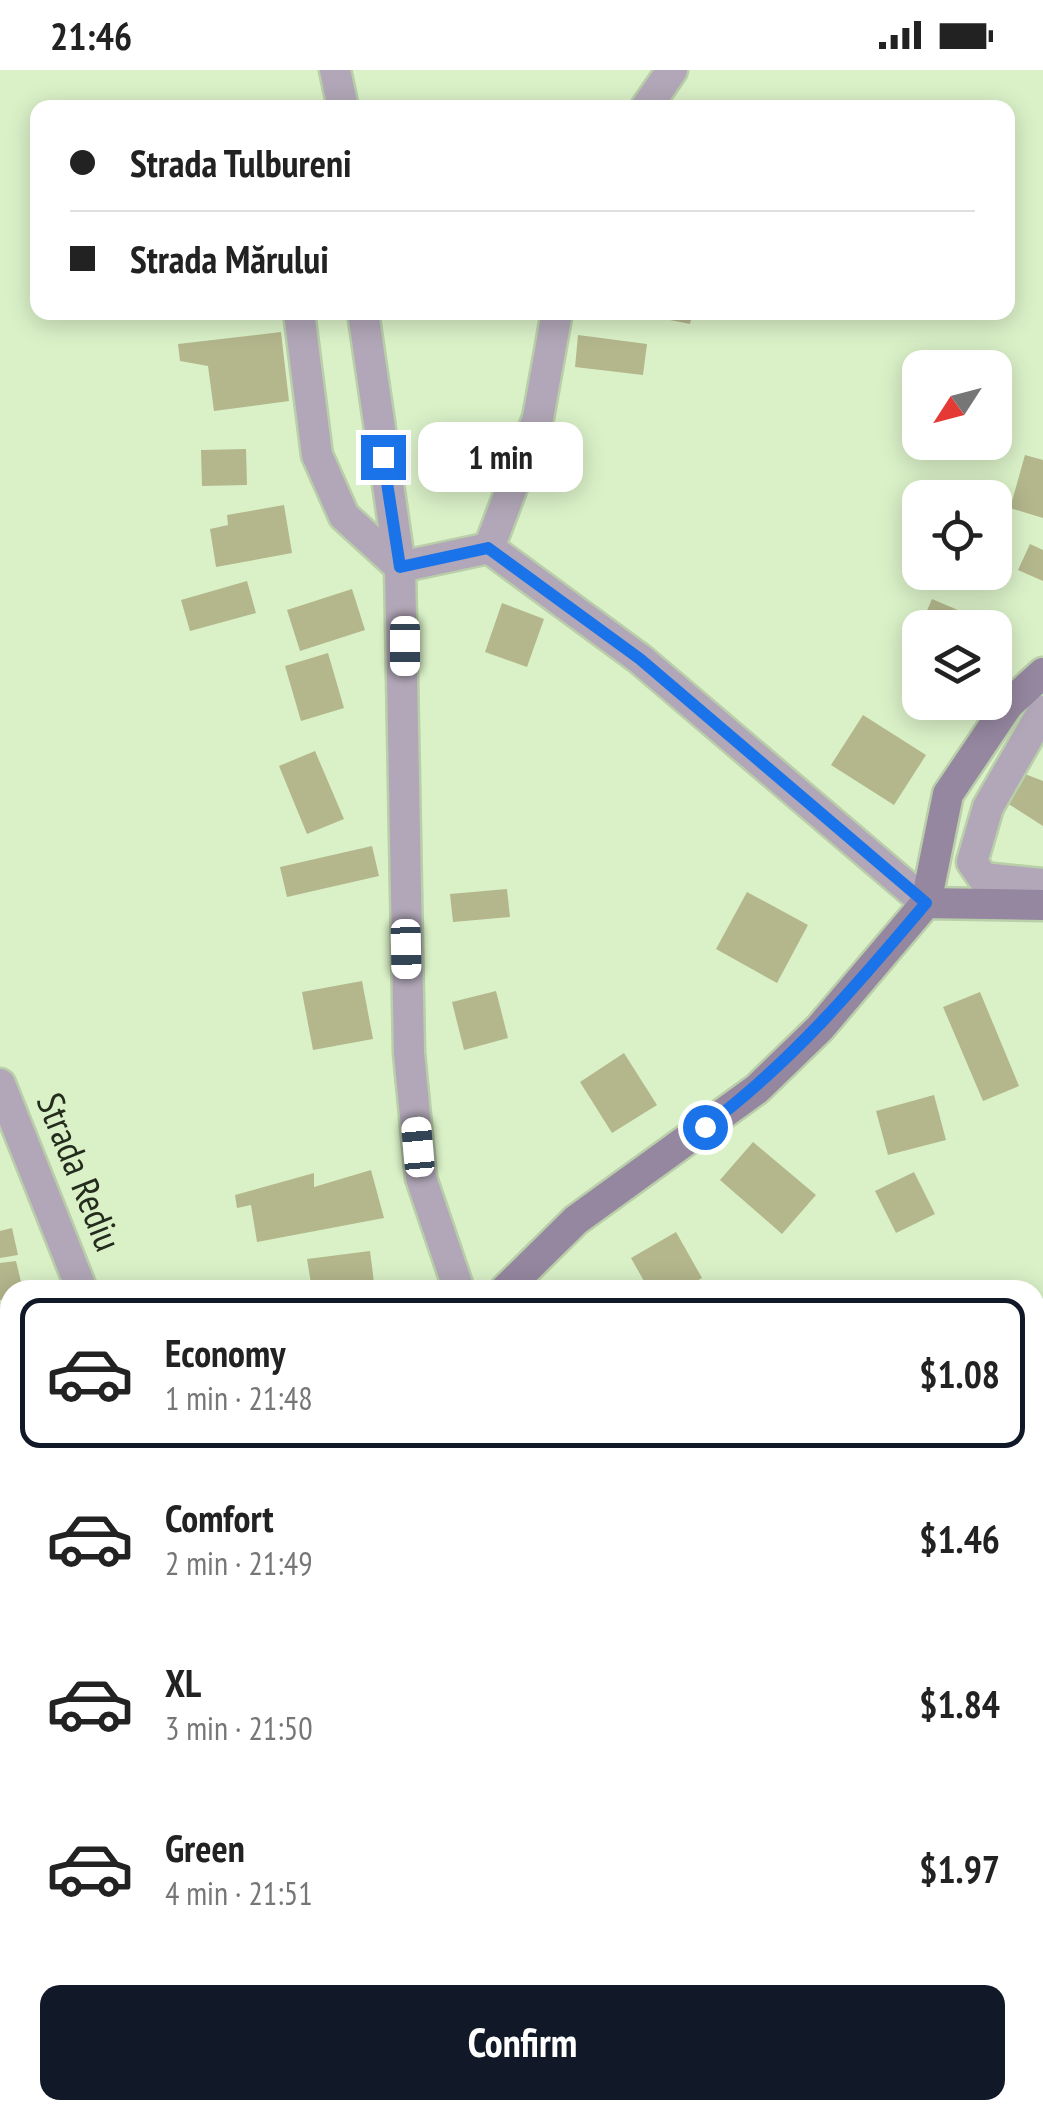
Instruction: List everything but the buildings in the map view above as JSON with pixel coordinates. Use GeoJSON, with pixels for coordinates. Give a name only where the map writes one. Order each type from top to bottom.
{"type":"FeatureCollection","features":[{"type":"Feature","properties":{"kind":"street"},"geometry":{"type":"LineString","coordinates":[[335,70],[341,100]]}},
{"type":"Feature","properties":{"kind":"street"},"geometry":{"type":"LineString","coordinates":[[651,100],[672,70]]}},
{"type":"Feature","properties":{"kind":"street"},"geometry":{"type":"LineString","coordinates":[[301,320],[317,455],[344,516],[400,567]]}},
{"type":"Feature","properties":{"kind":"street"},"geometry":{"type":"LineString","coordinates":[[364,320],[400,567],[408,1053],[421,1178],[456,1280]]}},
{"type":"Feature","properties":{"kind":"street"},"geometry":{"type":"LineString","coordinates":[[488,548],[538,418],[555,320]]}},
{"type":"Feature","properties":{"kind":"street"},"geometry":{"type":"LineString","coordinates":[[400,567],[488,548],[640,659],[926,903],[1043,905]]}},
{"type":"Feature","properties":{"kind":"street"},"geometry":{"type":"LineString","coordinates":[[515,1280],[576,1220],[757,1089],[820,1028],[926,903],[948,794],[1008,705],[1043,673]]}},
{"type":"Feature","properties":{"kind":"street"},"geometry":{"type":"LineString","coordinates":[[1043,711],[988,807],[972,862],[983,878],[1043,884]]}},
{"type":"Feature","properties":{"kind":"street","name":"Strada Rediu"},"geometry":{"type":"LineString","coordinates":[[0,1084],[78,1280]]}},
{"type":"Feature","properties":{"kind":"route"},"geometry":{"type":"LineString","coordinates":[[383,457],[400,567],[488,548],[640,659],[926,903],[820,1028],[757,1089],[705,1127]]}}]}
